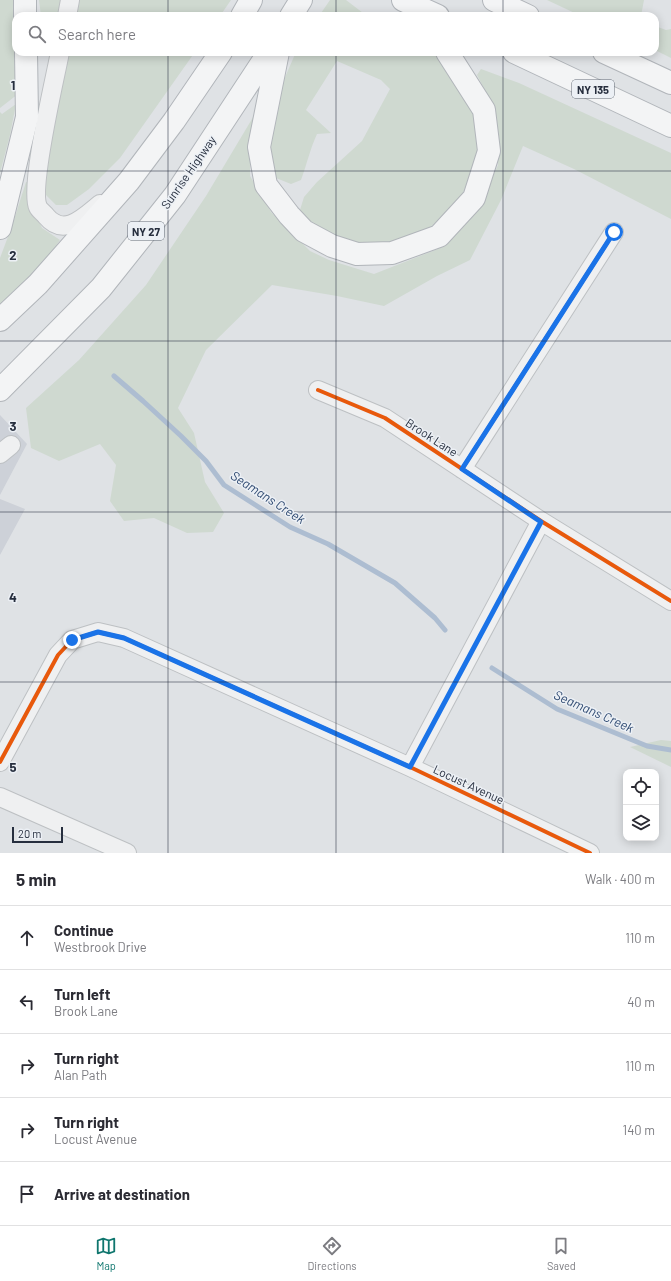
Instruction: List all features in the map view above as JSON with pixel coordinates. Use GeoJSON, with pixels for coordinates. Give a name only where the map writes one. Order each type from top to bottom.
{"type":"FeatureCollection","features":[{"type":"Feature","properties":{"kind":"highway"},"geometry":{"type":"LineString","coordinates":[[25,0],[25,12]]}},
{"type":"Feature","properties":{"kind":"highway"},"geometry":{"type":"LineString","coordinates":[[244,12],[251,0]]}},
{"type":"Feature","properties":{"kind":"highway"},"geometry":{"type":"LineString","coordinates":[[294,12],[301,0]]}},
{"type":"Feature","properties":{"kind":"highway"},"geometry":{"type":"LineString","coordinates":[[494,0],[520,12]]}},
{"type":"Feature","properties":{"kind":"highway"},"geometry":{"type":"LineString","coordinates":[[0,228],[27,117],[26,56]]}},
{"type":"Feature","properties":{"kind":"highway"},"geometry":{"type":"LineString","coordinates":[[0,320],[38,284],[129,181],[174,121],[218,56]]}},
{"type":"Feature","properties":{"kind":"highway","name":"Sunrise Highway"},"geometry":{"type":"LineString","coordinates":[[0,390],[101,288],[174,196],[266,56]]}},
{"type":"Feature","properties":{"kind":"highway"},"geometry":{"type":"LineString","coordinates":[[277,56],[259,147],[266,185],[289,215],[304,231],[332,246],[357,254],[392,254],[439,236],[474,198],[489,151],[484,110],[450,56]]}},
{"type":"Feature","properties":{"kind":"highway","name":"NY 135"},"geometry":{"type":"LineString","coordinates":[[522,56],[671,126]]}},
{"type":"Feature","properties":{"kind":"highway"},"geometry":{"type":"LineString","coordinates":[[613,56],[671,83]]}},
{"type":"Feature","properties":{"kind":"street"},"geometry":{"type":"LineString","coordinates":[[68,12],[70,0]]}},
{"type":"Feature","properties":{"kind":"street"},"geometry":{"type":"LineString","coordinates":[[59,56],[41,152],[36,191],[38,207],[49,219],[61,226],[72,224],[84,217],[129,181]]}},
{"type":"Feature","properties":{"kind":"street"},"geometry":{"type":"LineString","coordinates":[[462,469],[614,232]]}},
{"type":"Feature","properties":{"kind":"street","name":"Brook Lane"},"geometry":{"type":"LineString","coordinates":[[318,390],[385,418],[541,522],[670,599]]}},
{"type":"Feature","properties":{"kind":"street"},"geometry":{"type":"LineString","coordinates":[[410,767],[541,522]]}},
{"type":"Feature","properties":{"kind":"street","name":"Locust Avenue"},"geometry":{"type":"LineString","coordinates":[[0,762],[58,655],[72,640],[98,632],[124,638],[410,767],[590,853]]}},
{"type":"Feature","properties":{"kind":"street"},"geometry":{"type":"LineString","coordinates":[[0,797],[127,853]]}},
{"type":"Feature","properties":{"kind":"shaded area"},"geometry":{"type":"Polygon","coordinates":[[[0,0],[18,0],[17,12],[12,12],[12,56],[17,56],[18,94],[0,108],[0,0]]]}},
{"type":"Feature","properties":{"kind":"shaded area"},"geometry":{"type":"Polygon","coordinates":[[[39,0],[67,0],[65,12],[40,12],[39,0]]]}},
{"type":"Feature","properties":{"kind":"shaded area"},"geometry":{"type":"Polygon","coordinates":[[[78,0],[231,0],[223,12],[76,12],[78,0]]]}},
{"type":"Feature","properties":{"kind":"shaded area"},"geometry":{"type":"Polygon","coordinates":[[[330,0],[346,0],[362,12],[322,12],[330,0]]]}},
{"type":"Feature","properties":{"kind":"shaded area"},"geometry":{"type":"Polygon","coordinates":[[[547,0],[644,0],[642,12],[572,12],[547,0]]]}},
{"type":"Feature","properties":{"kind":"shaded area"},"geometry":{"type":"Polygon","coordinates":[[[659,27],[666,30],[671,29],[671,58],[659,52],[659,27]]]}},
{"type":"Feature","properties":{"kind":"shaded area"},"geometry":{"type":"Polygon","coordinates":[[[67,56],[192,56],[120,158],[89,189],[67,205],[56,205],[46,195],[44,179],[67,56]]]}},
{"type":"Feature","properties":{"kind":"shaded area"},"geometry":{"type":"Polygon","coordinates":[[[294,56],[440,56],[472,99],[479,150],[460,201],[418,238],[377,246],[335,238],[303,218],[300,210],[304,197],[317,182],[362,141],[390,89],[381,80],[337,61],[306,110],[331,133],[317,134],[301,180],[291,184],[276,178],[271,151],[272,107],[294,56]]]}},
{"type":"Feature","properties":{"kind":"shaded area"},"geometry":{"type":"Polygon","coordinates":[[[481,69],[519,83],[671,153],[671,219],[574,169],[523,146],[501,200],[470,260],[437,276],[384,306],[272,285],[206,350],[178,408],[194,433],[205,482],[224,513],[213,532],[187,533],[154,518],[124,521],[110,501],[116,465],[100,444],[59,461],[31,448],[26,408],[79,360],[146,285],[206,196],[261,104],[250,138],[250,176],[271,212],[310,251],[329,260],[374,274],[443,247],[475,214],[498,165],[495,110],[477,75],[481,69]]]}},
{"type":"Feature","properties":{"kind":"shaded area"},"geometry":{"type":"Polygon","coordinates":[[[16,104],[0,173],[0,112],[2,114],[16,104]]]}},
{"type":"Feature","properties":{"kind":"shaded area"},"geometry":{"type":"Polygon","coordinates":[[[26,182],[31,183],[34,210],[42,228],[60,240],[35,276],[0,307],[0,258],[26,182]]]}},
{"type":"Feature","properties":{"kind":"shaded area"},"geometry":{"type":"Polygon","coordinates":[[[0,415],[27,444],[0,495],[0,415]]]}},
{"type":"Feature","properties":{"kind":"shaded area"},"geometry":{"type":"Polygon","coordinates":[[[0,499],[25,509],[0,555],[0,499]]]}},
{"type":"Feature","properties":{"kind":"shaded area"},"geometry":{"type":"Polygon","coordinates":[[[661,740],[671,741],[671,767],[630,747],[661,740]]]}},
{"type":"Feature","properties":{"kind":"waterway","name":"Seamans Creek"},"geometry":{"type":"LineString","coordinates":[[114,376],[181,436],[206,461],[224,485],[290,527],[328,544],[395,583],[435,618],[445,630]]}},
{"type":"Feature","properties":{"kind":"waterway","name":"Seamans Creek"},"geometry":{"type":"LineString","coordinates":[[492,668],[557,709],[647,746],[671,750]]}},
{"type":"Feature","properties":{"kind":"cycle path"},"geometry":{"type":"LineString","coordinates":[[462,469],[614,232]]}},
{"type":"Feature","properties":{"kind":"cycle path"},"geometry":{"type":"LineString","coordinates":[[318,390],[385,418],[541,521],[671,601]]}},
{"type":"Feature","properties":{"kind":"cycle path"},"geometry":{"type":"LineString","coordinates":[[0,762],[58,655],[72,640],[98,632],[124,638],[410,767],[590,853]]}},
{"type":"Feature","properties":{"kind":"route"},"geometry":{"type":"LineString","coordinates":[[72,640],[98,632],[124,638],[410,767],[541,522],[462,469],[614,232]]}}]}
